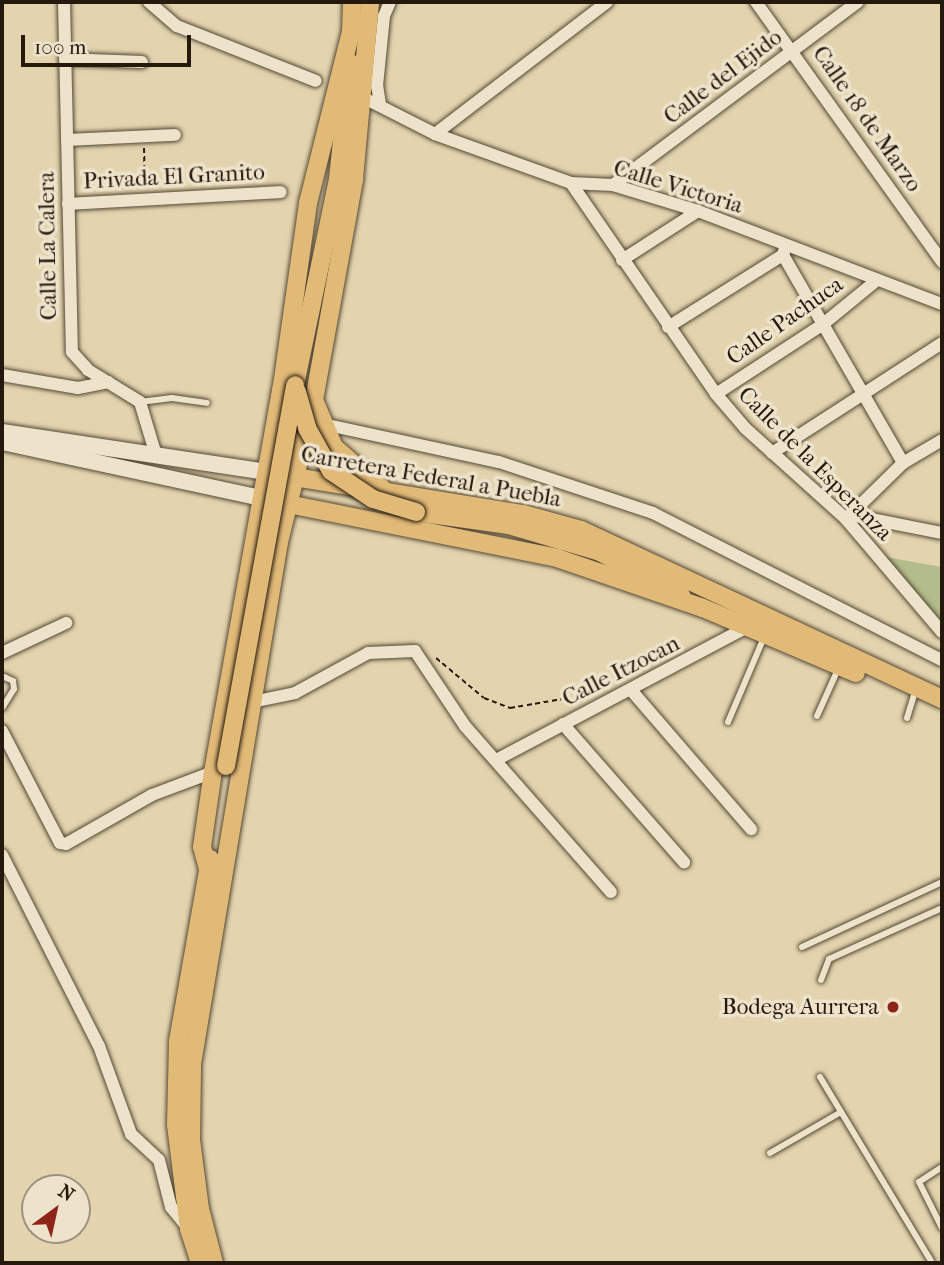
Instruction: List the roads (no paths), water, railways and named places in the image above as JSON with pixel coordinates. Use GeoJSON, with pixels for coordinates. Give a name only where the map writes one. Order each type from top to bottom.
{"type":"FeatureCollection","features":[{"type":"Feature","properties":{"kind":"main road"},"geometry":{"type":"LineString","coordinates":[[214,1263],[200,1209],[191,1140],[191,1064],[208,869],[253,538],[265,472],[338,178],[348,111],[352,2]]}},
{"type":"Feature","properties":{"kind":"main road"},"geometry":{"type":"LineString","coordinates":[[200,1263],[189,1229],[176,1125],[178,1041],[201,951],[252,702],[278,542],[292,477],[315,395],[354,179],[372,101],[370,8]]}},
{"type":"Feature","properties":{"kind":"main road"},"geometry":{"type":"LineString","coordinates":[[220,769],[288,385],[308,203],[351,32]]}},
{"type":"Feature","properties":{"kind":"main road"},"geometry":{"type":"LineString","coordinates":[[288,385],[315,395]]}},
{"type":"Feature","properties":{"kind":"main road"},"geometry":{"type":"LineString","coordinates":[[288,385],[307,428],[331,471],[373,499],[416,512],[509,525],[600,552],[703,608]]}},
{"type":"Feature","properties":{"kind":"main road"},"geometry":{"type":"LineString","coordinates":[[315,395],[323,424],[344,458],[394,503],[384,522]]}},
{"type":"Feature","properties":{"kind":"main road","name":"Carretera Federal a Puebla"},"geometry":{"type":"LineString","coordinates":[[2,432],[155,452],[523,514],[581,530],[760,624],[915,692],[942,699]]}},
{"type":"Feature","properties":{"kind":"main road","name":"Carretera Federal a Puebla"},"geometry":{"type":"LineString","coordinates":[[2,442],[557,558],[703,608],[760,624]]}},
{"type":"Feature","properties":{"kind":"main road"},"geometry":{"type":"LineString","coordinates":[[361,518],[357,504],[377,490]]}},
{"type":"Feature","properties":{"kind":"main road"},"geometry":{"type":"LineString","coordinates":[[253,538],[278,542]]}},
{"type":"Feature","properties":{"kind":"main road","name":"Carretera Federal a Puebla"},"geometry":{"type":"LineString","coordinates":[[915,692],[942,711]]}},
{"type":"Feature","properties":{"kind":"street","name":"Calle La Calera"},"geometry":{"type":"LineString","coordinates":[[64,2],[72,352],[108,382],[140,402]]}},
{"type":"Feature","properties":{"kind":"street"},"geometry":{"type":"LineString","coordinates":[[149,2],[177,26],[316,80]]}},
{"type":"Feature","properties":{"kind":"street"},"geometry":{"type":"LineString","coordinates":[[372,101],[377,86],[384,16],[390,2]]}},
{"type":"Feature","properties":{"kind":"street"},"geometry":{"type":"LineString","coordinates":[[435,134],[607,2]]}},
{"type":"Feature","properties":{"kind":"street","name":"Calle 18 de Marzo"},"geometry":{"type":"LineString","coordinates":[[756,2],[942,262]]}},
{"type":"Feature","properties":{"kind":"street","name":"Calle del Ejido"},"geometry":{"type":"LineString","coordinates":[[613,185],[858,2]]}},
{"type":"Feature","properties":{"kind":"street"},"geometry":{"type":"LineString","coordinates":[[65,59],[142,62]]}},
{"type":"Feature","properties":{"kind":"street","name":"Calle Victoria"},"geometry":{"type":"LineString","coordinates":[[372,101],[435,134],[571,183],[613,185],[698,211],[785,250],[936,302]]}},
{"type":"Feature","properties":{"kind":"street"},"geometry":{"type":"LineString","coordinates":[[67,140],[175,135]]}},
{"type":"Feature","properties":{"kind":"street","name":"Calle de la Esperanza"},"geometry":{"type":"LineString","coordinates":[[571,183],[716,394],[772,453],[848,517],[942,632]]}},
{"type":"Feature","properties":{"kind":"street","name":"Privada El Granito"},"geometry":{"type":"LineString","coordinates":[[68,204],[281,192]]}},
{"type":"Feature","properties":{"kind":"street"},"geometry":{"type":"LineString","coordinates":[[69,225],[86,203]]}},
{"type":"Feature","properties":{"kind":"street"},"geometry":{"type":"LineString","coordinates":[[622,260],[698,211]]}},
{"type":"Feature","properties":{"kind":"street"},"geometry":{"type":"LineString","coordinates":[[668,327],[785,250],[861,396],[903,463]]}},
{"type":"Feature","properties":{"kind":"street","name":"Calle Pachuca"},"geometry":{"type":"LineString","coordinates":[[716,394],[822,325],[877,280]]}},
{"type":"Feature","properties":{"kind":"street"},"geometry":{"type":"LineString","coordinates":[[936,302],[942,292]]}},
{"type":"Feature","properties":{"kind":"street"},"geometry":{"type":"LineString","coordinates":[[772,453],[942,343]]}},
{"type":"Feature","properties":{"kind":"street"},"geometry":{"type":"LineString","coordinates":[[2,375],[78,388],[108,382]]}},
{"type":"Feature","properties":{"kind":"street"},"geometry":{"type":"LineString","coordinates":[[140,402],[155,452]]}},
{"type":"Feature","properties":{"kind":"street"},"geometry":{"type":"LineString","coordinates":[[323,424],[499,462],[653,513],[942,660]]}},
{"type":"Feature","properties":{"kind":"street"},"geometry":{"type":"LineString","coordinates":[[848,517],[903,463],[942,440]]}},
{"type":"Feature","properties":{"kind":"street"},"geometry":{"type":"LineString","coordinates":[[848,517],[942,533]]}},
{"type":"Feature","properties":{"kind":"street"},"geometry":{"type":"LineString","coordinates":[[2,653],[66,623]]}},
{"type":"Feature","properties":{"kind":"street","name":"Calle Itzocan"},"geometry":{"type":"LineString","coordinates":[[498,759],[760,624]]}},
{"type":"Feature","properties":{"kind":"street"},"geometry":{"type":"LineString","coordinates":[[252,702],[295,693],[368,653],[415,651],[465,726],[498,759],[611,892]]}},
{"type":"Feature","properties":{"kind":"street"},"geometry":{"type":"LineString","coordinates":[[631,690],[751,829]]}},
{"type":"Feature","properties":{"kind":"street"},"geometry":{"type":"LineString","coordinates":[[563,724],[684,862]]}},
{"type":"Feature","properties":{"kind":"street"},"geometry":{"type":"LineString","coordinates":[[2,731],[60,843],[66,844],[152,795],[220,769]]}},
{"type":"Feature","properties":{"kind":"street"},"geometry":{"type":"LineString","coordinates":[[2,855],[99,1046],[131,1134],[159,1160],[171,1207],[189,1229]]}},
{"type":"Feature","properties":{"kind":"lane"},"geometry":{"type":"LineString","coordinates":[[140,402],[172,398],[207,403]]}},
{"type":"Feature","properties":{"kind":"lane"},"geometry":{"type":"LineString","coordinates":[[728,722],[760,624]]}},
{"type":"Feature","properties":{"kind":"lane"},"geometry":{"type":"LineString","coordinates":[[817,716],[842,660]]}},
{"type":"Feature","properties":{"kind":"lane"},"geometry":{"type":"LineString","coordinates":[[2,676],[13,681],[14,690],[2,708]]}},
{"type":"Feature","properties":{"kind":"lane"},"geometry":{"type":"LineString","coordinates":[[907,718],[915,692]]}},
{"type":"Feature","properties":{"kind":"lane"},"geometry":{"type":"LineString","coordinates":[[802,947],[942,882]]}},
{"type":"Feature","properties":{"kind":"lane"},"geometry":{"type":"LineString","coordinates":[[821,979],[829,959],[942,908]]}},
{"type":"Feature","properties":{"kind":"lane"},"geometry":{"type":"LineString","coordinates":[[820,1077],[932,1263]]}},
{"type":"Feature","properties":{"kind":"lane"},"geometry":{"type":"LineString","coordinates":[[770,1153],[841,1112]]}},
{"type":"Feature","properties":{"kind":"lane"},"geometry":{"type":"LineString","coordinates":[[942,1167],[919,1182],[942,1228]]}},
{"type":"Feature","properties":{"kind":"place","name":"Bodega Aurrera"},"geometry":{"type":"Point","coordinates":[893,1007]}}]}
